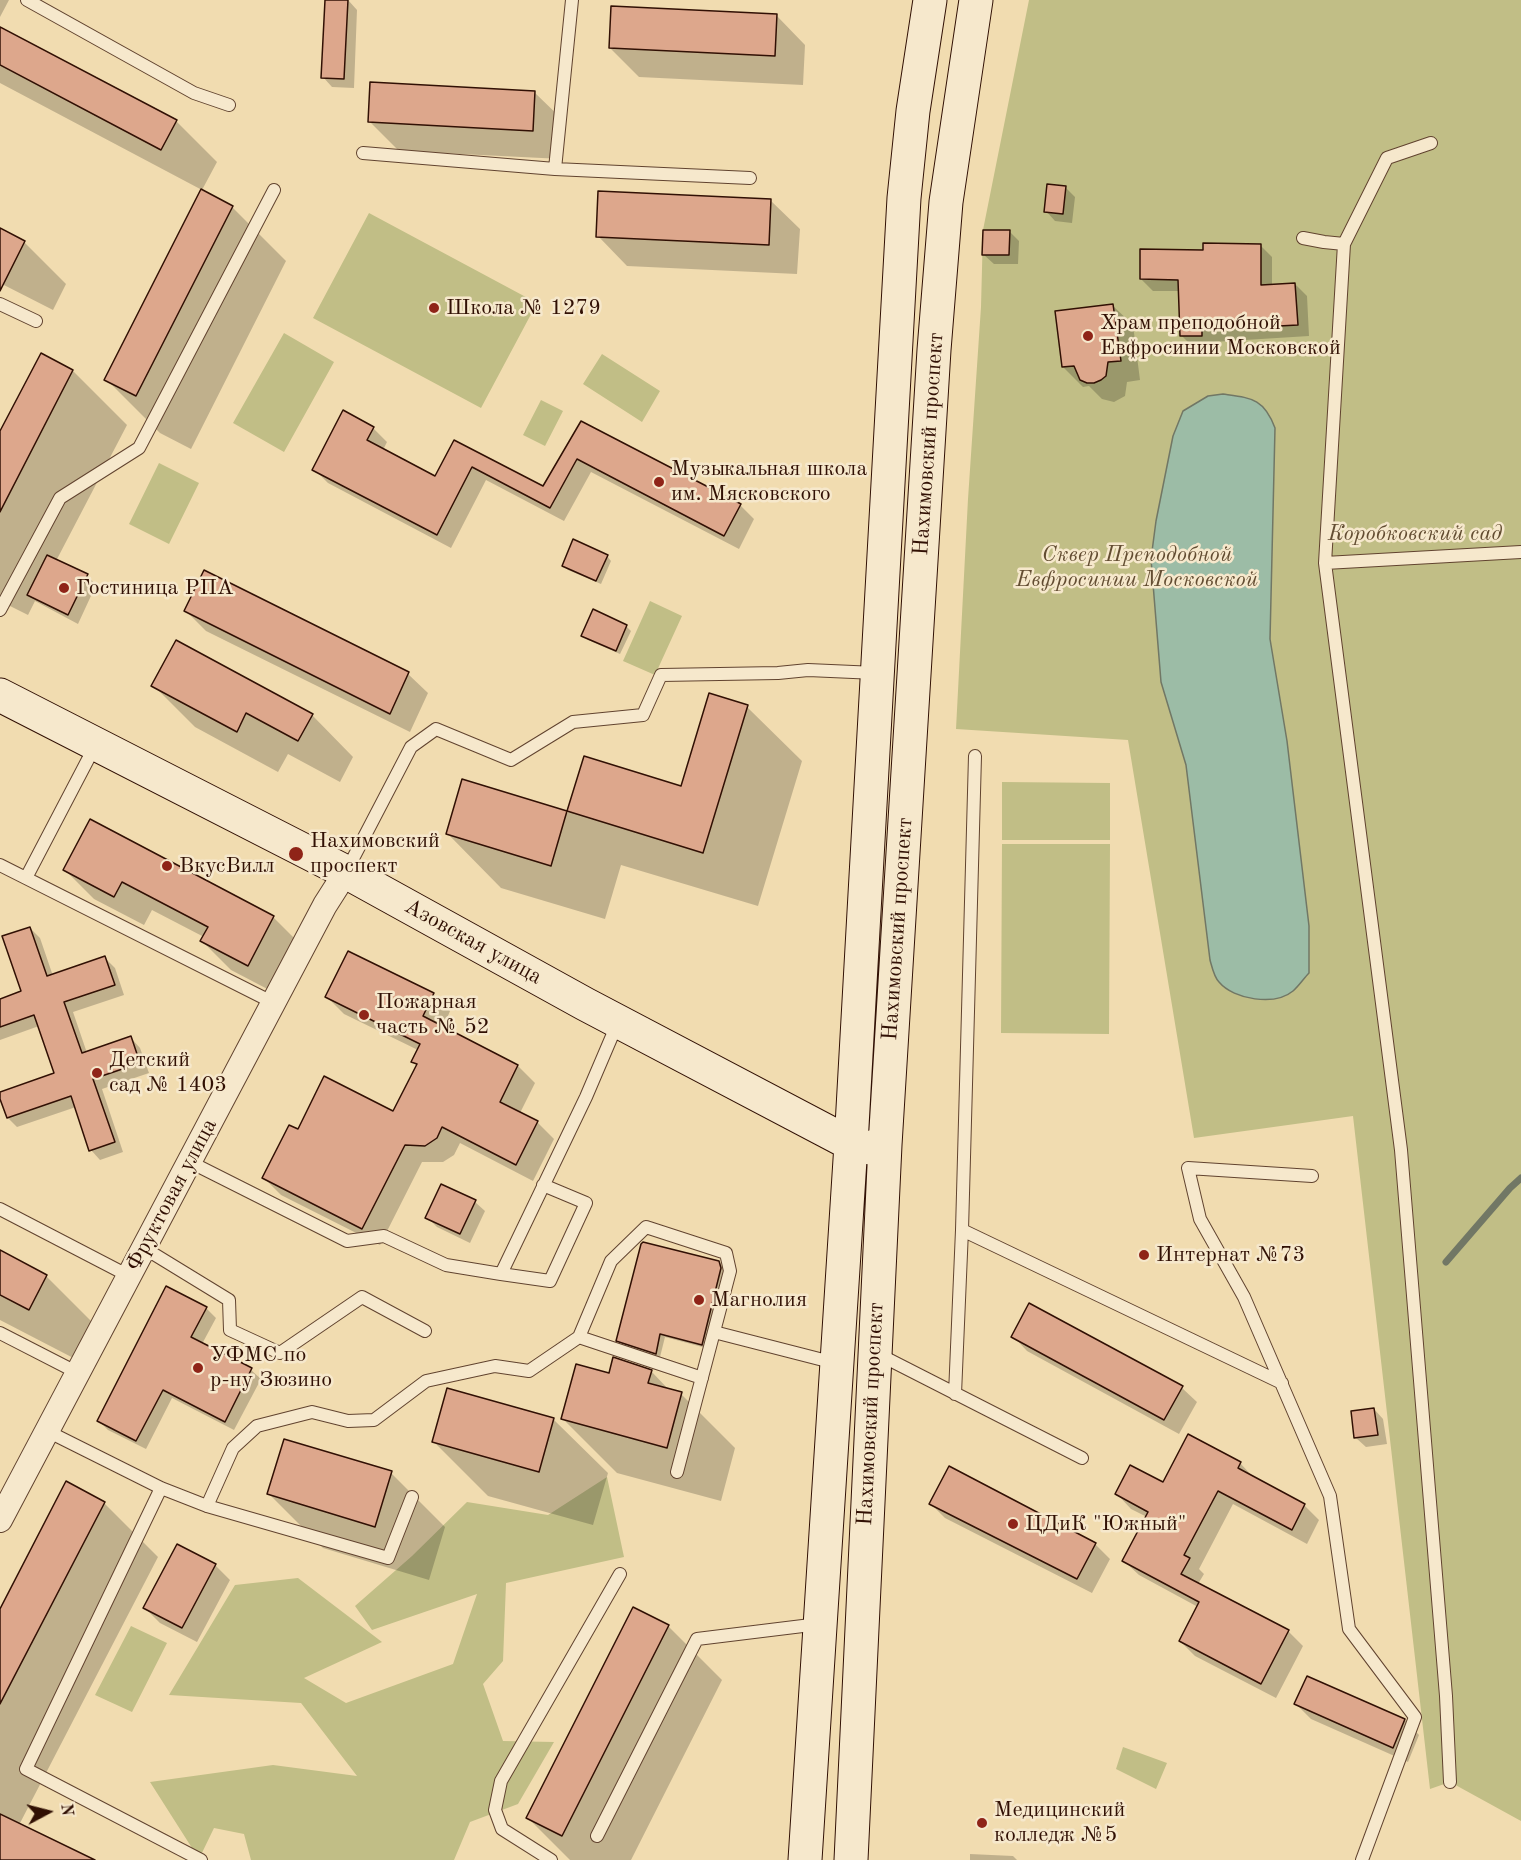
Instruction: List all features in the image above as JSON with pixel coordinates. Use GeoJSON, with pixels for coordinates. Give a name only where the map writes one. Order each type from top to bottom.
{"type":"FeatureCollection","features":[{"type":"Feature","properties":{"kind":"main road","name":"Нахимовский проспект"},"geometry":{"type":"LineString","coordinates":[[805,1860],[851,1144],[904,198],[913,111],[930,0]]}},
{"type":"Feature","properties":{"kind":"main road","name":"Нахимовский проспект"},"geometry":{"type":"LineString","coordinates":[[851,1860],[884,1151],[936,327],[946,202],[976,0]]}},
{"type":"Feature","properties":{"kind":"main road","name":"Азовская улица"},"geometry":{"type":"LineString","coordinates":[[0,695],[346,872],[851,1144],[884,1151]]}},
{"type":"Feature","properties":{"kind":"street","name":"Фруктовая улица"},"geometry":{"type":"LineString","coordinates":[[0,1520],[325,905],[346,872]]}},
{"type":"Feature","properties":{"kind":"lane"},"geometry":{"type":"LineString","coordinates":[[27,0],[194,93],[229,105]]}},
{"type":"Feature","properties":{"kind":"lane"},"geometry":{"type":"LineString","coordinates":[[555,169],[572,0]]}},
{"type":"Feature","properties":{"kind":"lane"},"geometry":{"type":"LineString","coordinates":[[1431,143],[1387,158],[1344,244],[1325,563],[1401,1150],[1445,1684],[1450,1782]]}},
{"type":"Feature","properties":{"kind":"lane"},"geometry":{"type":"LineString","coordinates":[[363,153],[555,169],[750,178]]}},
{"type":"Feature","properties":{"kind":"lane"},"geometry":{"type":"LineString","coordinates":[[0,610],[60,498],[139,448],[274,190]]}},
{"type":"Feature","properties":{"kind":"lane"},"geometry":{"type":"LineString","coordinates":[[1303,238],[1344,244]]}},
{"type":"Feature","properties":{"kind":"lane"},"geometry":{"type":"LineString","coordinates":[[0,304],[36,321]]}},
{"type":"Feature","properties":{"kind":"lane"},"geometry":{"type":"LineString","coordinates":[[1325,563],[1521,552]]}},
{"type":"Feature","properties":{"kind":"lane"},"geometry":{"type":"LineString","coordinates":[[346,872],[411,747],[436,729],[511,760],[573,722],[643,715],[661,675],[778,673],[808,670],[877,673]]}},
{"type":"Feature","properties":{"kind":"lane"},"geometry":{"type":"LineString","coordinates":[[26,878],[96,744]]}},
{"type":"Feature","properties":{"kind":"lane"},"geometry":{"type":"LineString","coordinates":[[956,1394],[975,756]]}},
{"type":"Feature","properties":{"kind":"lane"},"geometry":{"type":"LineString","coordinates":[[0,865],[274,1003]]}},
{"type":"Feature","properties":{"kind":"lane"},"geometry":{"type":"LineString","coordinates":[[501,1274],[619,1021]]}},
{"type":"Feature","properties":{"kind":"lane"},"geometry":{"type":"LineString","coordinates":[[190,1162],[347,1241],[384,1236],[446,1265],[550,1281],[586,1203],[543,1185]]}},
{"type":"Feature","properties":{"kind":"lane"},"geometry":{"type":"LineString","coordinates":[[1312,1176],[1188,1168],[1200,1220],[1244,1297],[1330,1496],[1349,1629],[1415,1717],[1362,1860]]}},
{"type":"Feature","properties":{"kind":"lane"},"geometry":{"type":"LineString","coordinates":[[0,1209],[129,1276]]}},
{"type":"Feature","properties":{"kind":"lane"},"geometry":{"type":"LineString","coordinates":[[207,1506],[233,1448],[257,1426],[312,1412],[348,1421],[374,1420],[426,1381],[495,1366],[529,1371],[579,1337],[612,1261],[646,1227],[726,1252],[730,1271],[677,1472]]}},
{"type":"Feature","properties":{"kind":"lane"},"geometry":{"type":"LineString","coordinates":[[962,1230],[1282,1383]]}},
{"type":"Feature","properties":{"kind":"lane"},"geometry":{"type":"LineString","coordinates":[[144,1248],[229,1300],[230,1330],[280,1353],[362,1297],[425,1331]]}},
{"type":"Feature","properties":{"kind":"lane"},"geometry":{"type":"LineString","coordinates":[[714,1332],[836,1364]]}},
{"type":"Feature","properties":{"kind":"lane"},"geometry":{"type":"LineString","coordinates":[[0,1333],[78,1373]]}},
{"type":"Feature","properties":{"kind":"lane"},"geometry":{"type":"LineString","coordinates":[[579,1337],[702,1378]]}},
{"type":"Feature","properties":{"kind":"lane"},"geometry":{"type":"LineString","coordinates":[[874,1352],[1082,1458]]}},
{"type":"Feature","properties":{"kind":"lane"},"geometry":{"type":"LineString","coordinates":[[47,1431],[162,1488],[207,1506],[388,1558],[412,1497]]}},
{"type":"Feature","properties":{"kind":"lane"},"geometry":{"type":"LineString","coordinates":[[162,1488],[26,1769],[201,1860]]}},
{"type":"Feature","properties":{"kind":"lane"},"geometry":{"type":"LineString","coordinates":[[551,1860],[502,1829],[495,1810],[501,1781],[620,1574]]}},
{"type":"Feature","properties":{"kind":"lane"},"geometry":{"type":"LineString","coordinates":[[597,1836],[697,1639],[820,1623]]}},
{"type":"Feature","properties":{"kind":"green space"},"geometry":{"type":"Polygon","coordinates":[[[1029,0],[1521,0],[1521,1821],[1450,1782],[1430,1789],[1353,1116],[1194,1138],[1128,740],[956,729],[981,307],[983,230],[1029,0]]]}},
{"type":"Feature","properties":{"kind":"green space"},"geometry":{"type":"Polygon","coordinates":[[[369,213],[537,303],[481,408],[313,318],[369,213]]]}},
{"type":"Feature","properties":{"kind":"green space"},"geometry":{"type":"Polygon","coordinates":[[[284,333],[334,362],[284,452],[233,423],[284,333]]]}},
{"type":"Feature","properties":{"kind":"green space"},"geometry":{"type":"Polygon","coordinates":[[[602,354],[660,391],[642,422],[583,384],[602,354]]]}},
{"type":"Feature","properties":{"kind":"green space"},"geometry":{"type":"Polygon","coordinates":[[[541,400],[563,411],[545,446],[523,435],[541,400]]]}},
{"type":"Feature","properties":{"kind":"green space"},"geometry":{"type":"Polygon","coordinates":[[[159,463],[199,483],[169,544],[129,524],[159,463]]]}},
{"type":"Feature","properties":{"kind":"green space"},"geometry":{"type":"Polygon","coordinates":[[[650,601],[682,616],[655,675],[623,661],[650,601]]]}},
{"type":"Feature","properties":{"kind":"green space"},"geometry":{"type":"Polygon","coordinates":[[[1002,782],[1110,783],[1110,840],[1002,840],[1002,782]]]}},
{"type":"Feature","properties":{"kind":"green space"},"geometry":{"type":"Polygon","coordinates":[[[1002,844],[1110,844],[1109,1034],[1001,1033],[1002,844]]]}},
{"type":"Feature","properties":{"kind":"green space"},"geometry":{"type":"Polygon","coordinates":[[[607,1477],[624,1557],[506,1583],[503,1661],[483,1684],[503,1741],[554,1742],[518,1804],[470,1822],[454,1860],[251,1860],[244,1834],[214,1828],[199,1859],[150,1782],[273,1765],[357,1776],[301,1703],[169,1695],[235,1585],[298,1578],[382,1642],[304,1678],[346,1703],[453,1664],[477,1594],[372,1630],[355,1606],[412,1556],[467,1502],[548,1515],[607,1477]]]}},
{"type":"Feature","properties":{"kind":"green space"},"geometry":{"type":"Polygon","coordinates":[[[131,1626],[167,1643],[132,1712],[95,1695],[131,1626]]]}},
{"type":"Feature","properties":{"kind":"green space"},"geometry":{"type":"Polygon","coordinates":[[[1123,1747],[1167,1763],[1156,1789],[1116,1769],[1123,1747]]]}},
{"type":"Feature","properties":{"kind":"shaded area"},"geometry":{"type":"Polygon","coordinates":[[[1223,394],[1255,401],[1266,411],[1275,428],[1270,639],[1287,741],[1309,926],[1309,973],[1293,991],[1285,996],[1266,999],[1244,997],[1234,993],[1219,982],[1213,972],[1186,765],[1161,682],[1151,559],[1173,436],[1183,411],[1208,396],[1223,394]]]}},
{"type":"Feature","properties":{"kind":"building"},"geometry":{"type":"Polygon","coordinates":[[[325,0],[348,0],[344,79],[321,78],[325,0]]]}},
{"type":"Feature","properties":{"kind":"building"},"geometry":{"type":"Polygon","coordinates":[[[611,6],[777,14],[775,56],[609,48],[611,6]]]}},
{"type":"Feature","properties":{"kind":"building"},"geometry":{"type":"Polygon","coordinates":[[[0,27],[177,120],[161,150],[0,65],[0,27]]]}},
{"type":"Feature","properties":{"kind":"building"},"geometry":{"type":"Polygon","coordinates":[[[370,82],[535,91],[533,131],[368,122],[370,82]]]}},
{"type":"Feature","properties":{"kind":"building"},"geometry":{"type":"Polygon","coordinates":[[[1047,184],[1066,186],[1063,214],[1044,212],[1047,184]]]}},
{"type":"Feature","properties":{"kind":"building"},"geometry":{"type":"Polygon","coordinates":[[[201,189],[233,206],[136,396],[104,380],[201,189]]]}},
{"type":"Feature","properties":{"kind":"building"},"geometry":{"type":"Polygon","coordinates":[[[598,191],[771,199],[769,245],[596,237],[598,191]]]}},
{"type":"Feature","properties":{"kind":"building"},"geometry":{"type":"Polygon","coordinates":[[[0,228],[25,241],[0,291],[0,228]]]}},
{"type":"Feature","properties":{"kind":"building"},"geometry":{"type":"Polygon","coordinates":[[[983,230],[1010,230],[1009,255],[982,255],[983,230]]]}},
{"type":"Feature","properties":{"kind":"building"},"geometry":{"type":"Polygon","coordinates":[[[1203,243],[1261,244],[1261,285],[1295,283],[1298,325],[1202,330],[1202,336],[1180,336],[1178,280],[1140,279],[1140,249],[1203,250],[1203,243]]]}},
{"type":"Feature","properties":{"kind":"building","name":"Храм преподобной Евфросинии Московской"},"geometry":{"type":"Polygon","coordinates":[[[1113,304],[1121,361],[1108,362],[1106,376],[1094,383],[1087,383],[1080,380],[1074,366],[1062,367],[1055,311],[1113,304]]]}},
{"type":"Feature","properties":{"kind":"building"},"geometry":{"type":"Polygon","coordinates":[[[41,353],[73,370],[0,512],[0,431],[41,353]]]}},
{"type":"Feature","properties":{"kind":"building"},"geometry":{"type":"Polygon","coordinates":[[[343,410],[374,427],[367,440],[435,476],[454,440],[543,486],[581,421],[741,504],[724,536],[577,459],[550,508],[472,467],[437,535],[312,470],[343,410]]]}},
{"type":"Feature","properties":{"kind":"building"},"geometry":{"type":"Polygon","coordinates":[[[573,539],[608,555],[596,581],[562,566],[573,539]]]}},
{"type":"Feature","properties":{"kind":"building"},"geometry":{"type":"Polygon","coordinates":[[[47,555],[88,574],[68,615],[27,595],[47,555]]]}},
{"type":"Feature","properties":{"kind":"building"},"geometry":{"type":"Polygon","coordinates":[[[204,570],[409,672],[390,714],[184,611],[204,570]]]}},
{"type":"Feature","properties":{"kind":"building"},"geometry":{"type":"Polygon","coordinates":[[[593,609],[627,625],[616,651],[581,636],[593,609]]]}},
{"type":"Feature","properties":{"kind":"building"},"geometry":{"type":"Polygon","coordinates":[[[176,640],[313,714],[298,741],[246,713],[237,732],[151,686],[176,640]]]}},
{"type":"Feature","properties":{"kind":"building"},"geometry":{"type":"Polygon","coordinates":[[[709,693],[748,705],[703,853],[567,811],[584,756],[681,786],[709,693]]]}},
{"type":"Feature","properties":{"kind":"building"},"geometry":{"type":"Polygon","coordinates":[[[462,779],[567,811],[551,866],[446,834],[462,779]]]}},
{"type":"Feature","properties":{"kind":"building"},"geometry":{"type":"Polygon","coordinates":[[[90,819],[274,916],[248,966],[200,941],[208,927],[122,882],[114,897],[63,870],[90,819]]]}},
{"type":"Feature","properties":{"kind":"building"},"geometry":{"type":"Polygon","coordinates":[[[30,927],[47,976],[105,956],[115,985],[64,1002],[82,1053],[131,1036],[140,1063],[93,1079],[115,1142],[89,1151],[71,1096],[7,1118],[0,1099],[0,1092],[54,1073],[34,1015],[0,1027],[0,999],[21,991],[2,936],[30,927]]]}},
{"type":"Feature","properties":{"kind":"building"},"geometry":{"type":"Polygon","coordinates":[[[348,951],[434,993],[423,1016],[518,1065],[500,1102],[538,1121],[516,1165],[442,1127],[437,1138],[425,1146],[405,1145],[362,1229],[262,1178],[289,1125],[298,1129],[324,1076],[393,1111],[417,1064],[411,1062],[420,1044],[325,997],[348,951]]]}},
{"type":"Feature","properties":{"kind":"building"},"geometry":{"type":"Polygon","coordinates":[[[441,1184],[476,1200],[460,1234],[425,1218],[441,1184]]]}},
{"type":"Feature","properties":{"kind":"building"},"geometry":{"type":"Polygon","coordinates":[[[643,1242],[719,1261],[721,1268],[702,1345],[660,1334],[656,1354],[616,1341],[643,1242]]]}},
{"type":"Feature","properties":{"kind":"building"},"geometry":{"type":"Polygon","coordinates":[[[0,1250],[47,1275],[29,1310],[0,1295],[0,1250]]]}},
{"type":"Feature","properties":{"kind":"building"},"geometry":{"type":"Polygon","coordinates":[[[166,1286],[207,1307],[191,1337],[252,1368],[225,1422],[163,1390],[136,1441],[97,1421],[166,1286]]]}},
{"type":"Feature","properties":{"kind":"building"},"geometry":{"type":"Polygon","coordinates":[[[1029,1303],[1183,1386],[1164,1420],[1011,1337],[1029,1303]]]}},
{"type":"Feature","properties":{"kind":"building"},"geometry":{"type":"Polygon","coordinates":[[[613,1357],[652,1370],[648,1383],[682,1392],[667,1448],[561,1419],[576,1364],[609,1373],[613,1357]]]}},
{"type":"Feature","properties":{"kind":"building"},"geometry":{"type":"Polygon","coordinates":[[[447,1388],[554,1418],[539,1472],[432,1442],[447,1388]]]}},
{"type":"Feature","properties":{"kind":"building"},"geometry":{"type":"Polygon","coordinates":[[[1374,1408],[1378,1435],[1354,1438],[1351,1411],[1374,1408]]]}},
{"type":"Feature","properties":{"kind":"building"},"geometry":{"type":"Polygon","coordinates":[[[1188,1434],[1241,1462],[1238,1468],[1305,1504],[1292,1530],[1218,1491],[1184,1555],[1190,1558],[1181,1574],[1289,1630],[1261,1684],[1179,1641],[1199,1602],[1122,1561],[1148,1512],[1115,1494],[1130,1465],[1163,1482],[1188,1434]]]}},
{"type":"Feature","properties":{"kind":"building"},"geometry":{"type":"Polygon","coordinates":[[[284,1439],[392,1471],[375,1527],[267,1494],[284,1439]]]}},
{"type":"Feature","properties":{"kind":"building","name":"ЦДиК \"Южный\""},"geometry":{"type":"Polygon","coordinates":[[[949,1466],[1096,1543],[1077,1579],[929,1504],[949,1466]]]}},
{"type":"Feature","properties":{"kind":"building"},"geometry":{"type":"Polygon","coordinates":[[[66,1481],[105,1502],[0,1704],[0,1609],[66,1481]]]}},
{"type":"Feature","properties":{"kind":"building"},"geometry":{"type":"Polygon","coordinates":[[[177,1544],[216,1564],[182,1628],[143,1608],[177,1544]]]}},
{"type":"Feature","properties":{"kind":"building"},"geometry":{"type":"Polygon","coordinates":[[[633,1607],[669,1625],[562,1836],[526,1818],[633,1607]]]}},
{"type":"Feature","properties":{"kind":"building"},"geometry":{"type":"Polygon","coordinates":[[[1307,1676],[1405,1719],[1393,1748],[1294,1704],[1307,1676]]]}},
{"type":"Feature","properties":{"kind":"building"},"geometry":{"type":"Polygon","coordinates":[[[0,1814],[95,1860],[0,1860],[0,1814]]]}},
{"type":"Feature","properties":{"kind":"waterway"},"geometry":{"type":"LineString","coordinates":[[1446,1262],[1521,1178]]}},
{"type":"Feature","properties":{"kind":"place","name":"Школа № 1279"},"geometry":{"type":"Point","coordinates":[434,308]}},
{"type":"Feature","properties":{"kind":"place","name":"Храм преподобной Евфросинии Московской"},"geometry":{"type":"Point","coordinates":[1088,336]}},
{"type":"Feature","properties":{"kind":"place","name":"Музыкальная школа им. Мясковского"},"geometry":{"type":"Point","coordinates":[659,482]}},
{"type":"Feature","properties":{"kind":"place","name":"Гостиница РПА"},"geometry":{"type":"Point","coordinates":[64,588]}},
{"type":"Feature","properties":{"kind":"place","name":"Нахимовский проспект"},"geometry":{"type":"Point","coordinates":[296,854]}},
{"type":"Feature","properties":{"kind":"place","name":"ВкусВилл"},"geometry":{"type":"Point","coordinates":[167,866]}},
{"type":"Feature","properties":{"kind":"place","name":"Пожарная часть № 52"},"geometry":{"type":"Point","coordinates":[364,1015]}},
{"type":"Feature","properties":{"kind":"place","name":"Детский сад № 1403"},"geometry":{"type":"Point","coordinates":[97,1073]}},
{"type":"Feature","properties":{"kind":"place","name":"Интернат №73"},"geometry":{"type":"Point","coordinates":[1144,1255]}},
{"type":"Feature","properties":{"kind":"place","name":"Магнолия"},"geometry":{"type":"Point","coordinates":[699,1300]}},
{"type":"Feature","properties":{"kind":"place","name":"УФМС по р-ну Зюзино"},"geometry":{"type":"Point","coordinates":[198,1368]}},
{"type":"Feature","properties":{"kind":"place","name":"ЦДиК \"Южный\""},"geometry":{"type":"Point","coordinates":[1013,1524]}},
{"type":"Feature","properties":{"kind":"place","name":"Медицинский колледж №5"},"geometry":{"type":"Point","coordinates":[982,1823]}},
{"type":"Feature","properties":{"kind":"park label","name":"Коробковский сад"},"geometry":{"type":"Point","coordinates":[1415,534]}},
{"type":"Feature","properties":{"kind":"park label","name":"Сквер Преподобной Евфросинии Московской"},"geometry":{"type":"Point","coordinates":[1137,568]}}]}
